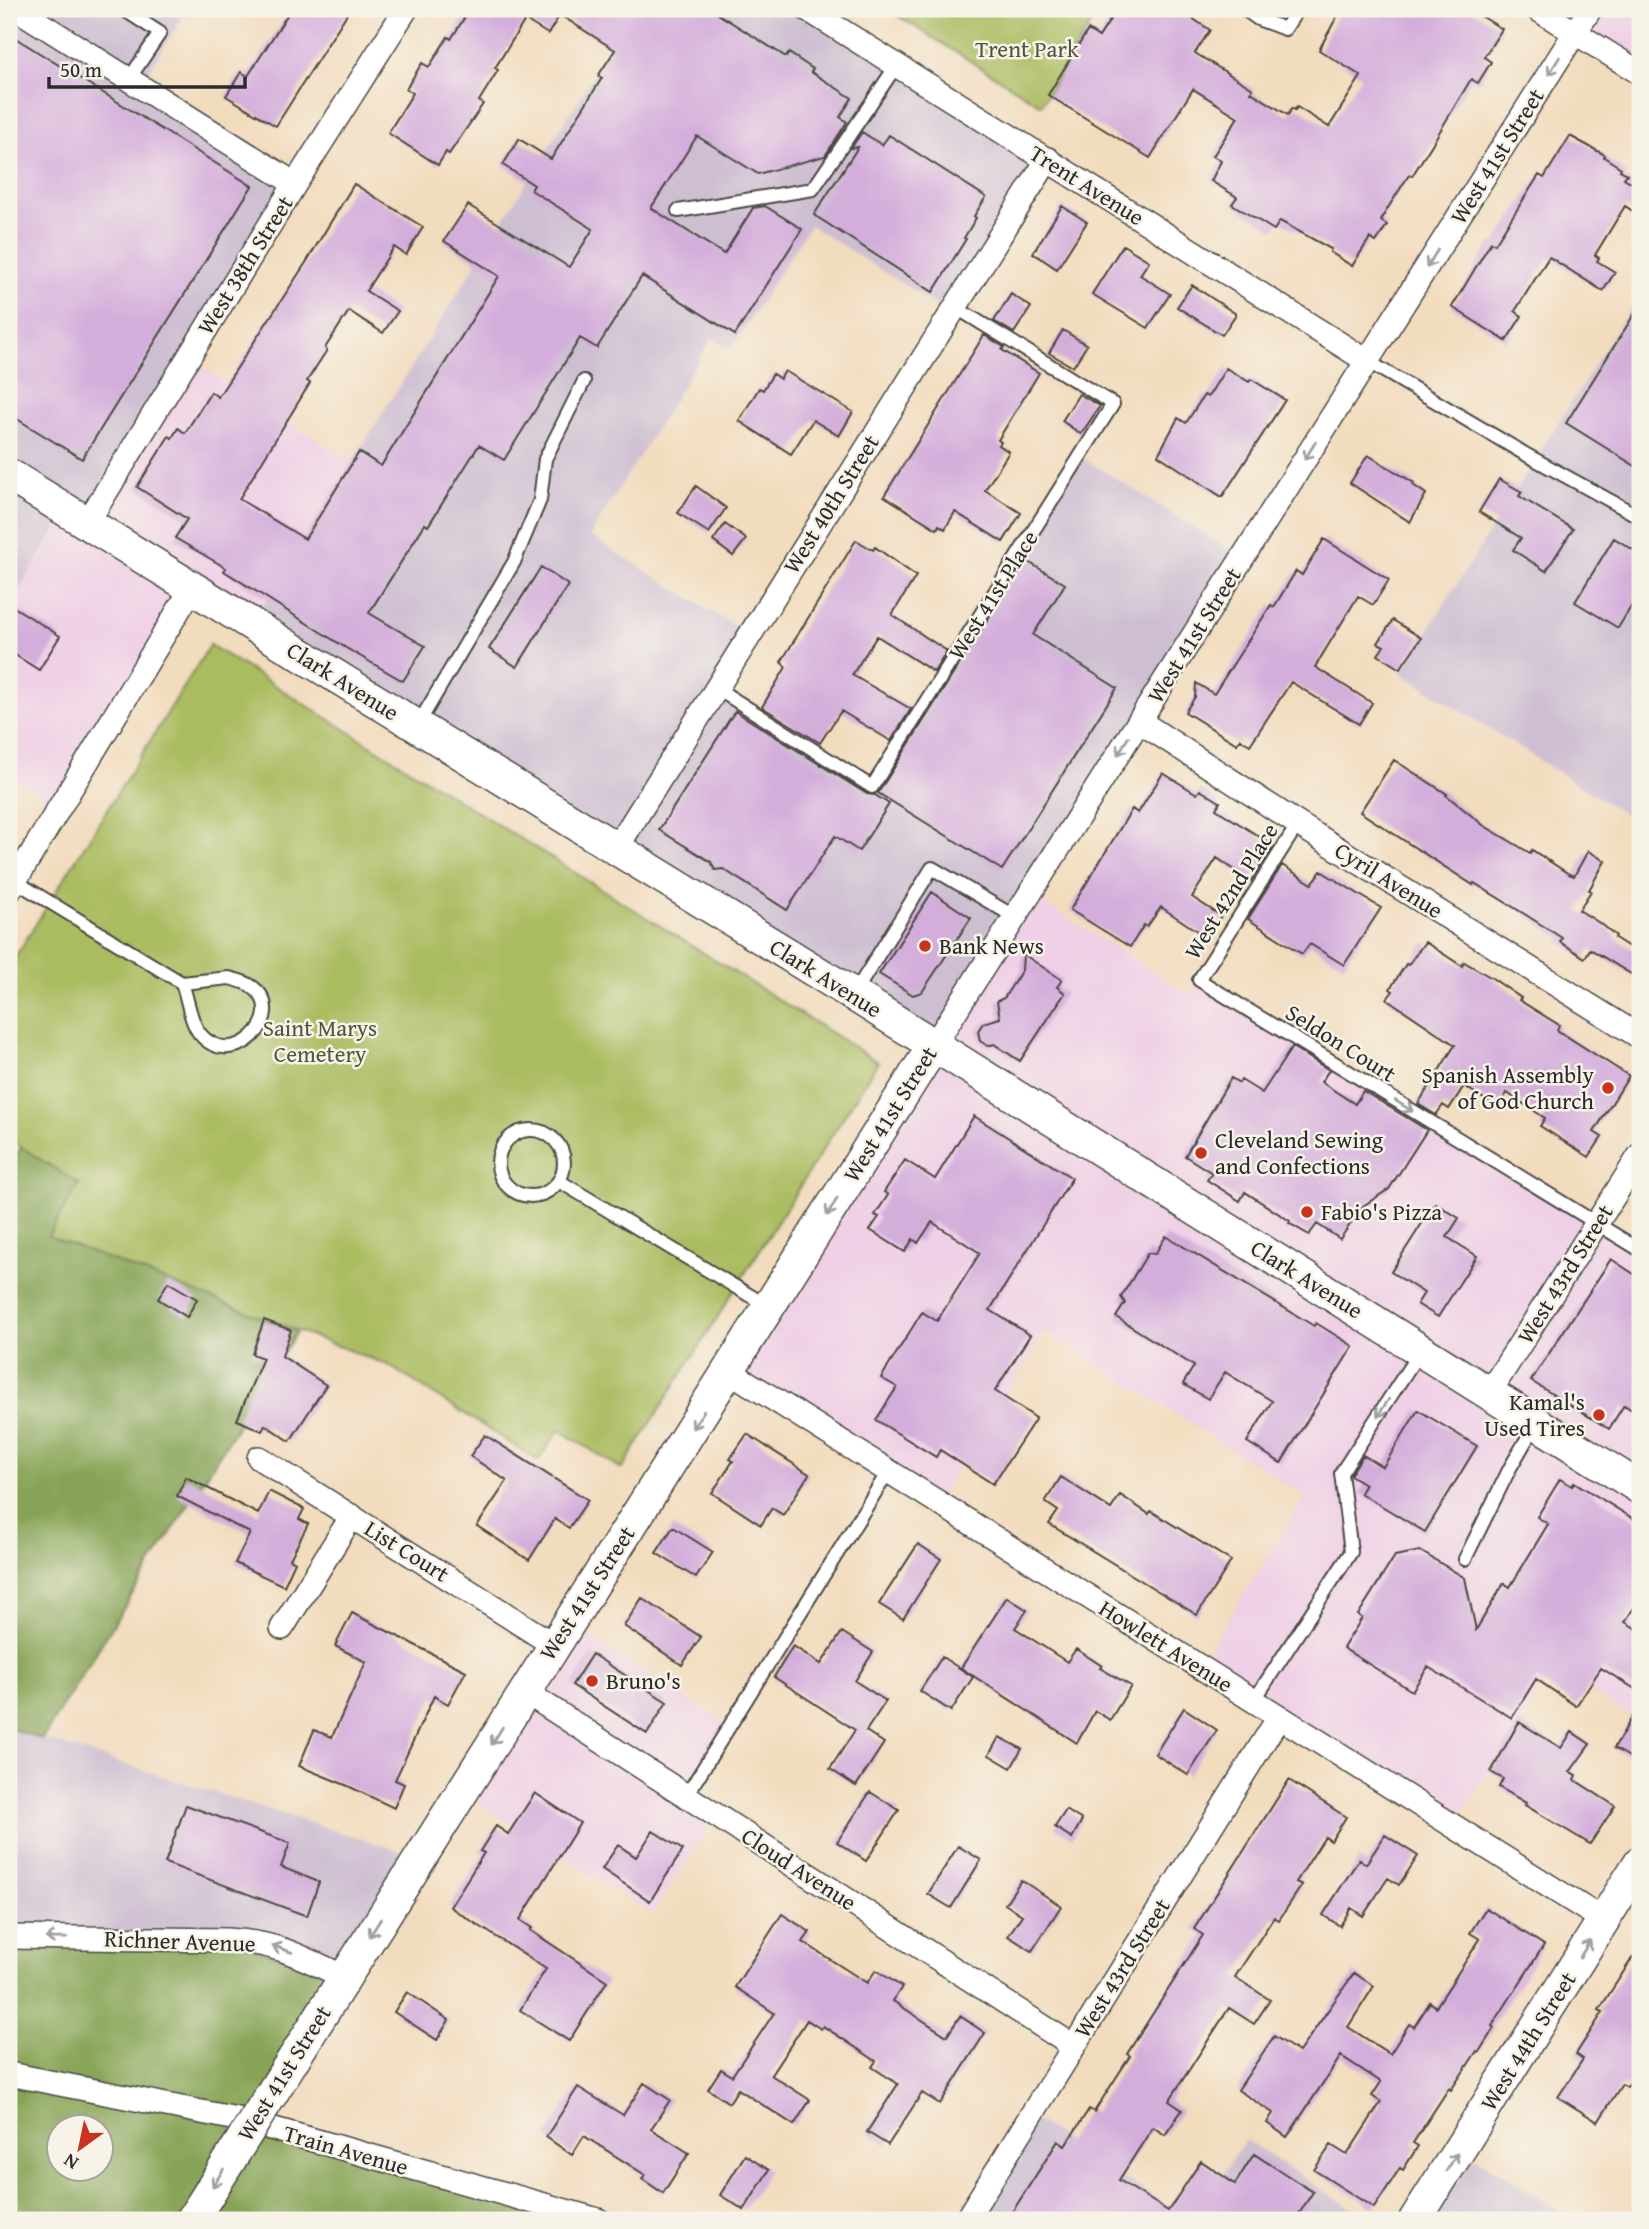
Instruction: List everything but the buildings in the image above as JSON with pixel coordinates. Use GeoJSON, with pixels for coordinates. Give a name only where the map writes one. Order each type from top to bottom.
{"type":"FeatureCollection","features":[{"type":"Feature","properties":{"kind":"street"},"geometry":{"type":"LineString","coordinates":[[17,9],[295,184]]}},
{"type":"Feature","properties":{"kind":"street","name":"West 38th Street"},"geometry":{"type":"LineString","coordinates":[[87,523],[406,9]]}},
{"type":"Feature","properties":{"kind":"street","name":"Trent Avenue"},"geometry":{"type":"LineString","coordinates":[[807,9],[1367,361]]}},
{"type":"Feature","properties":{"kind":"street"},"geometry":{"type":"LineString","coordinates":[[1538,9],[1640,73]]}},
{"type":"Feature","properties":{"kind":"street","name":"West 41st Street"},"geometry":{"type":"LineString","coordinates":[[192,2220],[1590,9]]}},
{"type":"Feature","properties":{"kind":"street","name":"West 40th Street"},"geometry":{"type":"LineString","coordinates":[[616,849],[1048,159]]}},
{"type":"Feature","properties":{"kind":"street","name":"Clark Avenue"},"geometry":{"type":"LineString","coordinates":[[9,475],[854,995],[1640,1488]]}},
{"type":"Feature","properties":{"kind":"street"},"geometry":{"type":"LineString","coordinates":[[12,886],[192,588]]}},
{"type":"Feature","properties":{"kind":"street","name":"Cyril Avenue"},"geometry":{"type":"LineString","coordinates":[[1139,720],[1298,824],[1640,1037]]}},
{"type":"Feature","properties":{"kind":"street","name":"West 43rd Street"},"geometry":{"type":"LineString","coordinates":[[1489,1394],[1640,1155]]}},
{"type":"Feature","properties":{"kind":"street","name":"Howlett Avenue"},"geometry":{"type":"LineString","coordinates":[[729,1371],[1603,1920]]}},
{"type":"Feature","properties":{"kind":"street","name":"List Court"},"geometry":{"type":"LineString","coordinates":[[259,1458],[554,1645]]}},
{"type":"Feature","properties":{"kind":"street"},"geometry":{"type":"LineString","coordinates":[[282,1628],[352,1516]]}},
{"type":"Feature","properties":{"kind":"street","name":"Cloud Avenue"},"geometry":{"type":"LineString","coordinates":[[524,1692],[1073,2046]]}},
{"type":"Feature","properties":{"kind":"street","name":"West 43rd Street"},"geometry":{"type":"LineString","coordinates":[[966,2220],[1279,1717]]}},
{"type":"Feature","properties":{"kind":"street","name":"West 44th Street"},"geometry":{"type":"LineString","coordinates":[[1415,2220],[1640,1862]]}},
{"type":"Feature","properties":{"kind":"street","name":"Richner Avenue"},"geometry":{"type":"LineString","coordinates":[[9,1937],[257,1942],[282,1947],[344,1977]]}},
{"type":"Feature","properties":{"kind":"street","name":"Train Avenue"},"geometry":{"type":"LineString","coordinates":[[9,2074],[242,2120],[598,2220]]}},
{"type":"Feature","properties":{"kind":"lane"},"geometry":{"type":"LineString","coordinates":[[123,9],[160,33],[129,79]]}},
{"type":"Feature","properties":{"kind":"lane"},"geometry":{"type":"LineString","coordinates":[[1244,9],[1258,19],[1285,29],[1298,9]]}},
{"type":"Feature","properties":{"kind":"lane"},"geometry":{"type":"LineString","coordinates":[[678,211],[813,189],[896,66]]}},
{"type":"Feature","properties":{"kind":"lane","name":"West 41st Place"},"geometry":{"type":"LineString","coordinates":[[716,688],[872,787],[1087,446],[1113,404],[955,307]]}},
{"type":"Feature","properties":{"kind":"lane"},"geometry":{"type":"LineString","coordinates":[[1367,361],[1525,454],[1640,517]]}},
{"type":"Feature","properties":{"kind":"lane"},"geometry":{"type":"LineString","coordinates":[[416,726],[514,562],[540,500],[545,459],[584,381]]}},
{"type":"Feature","properties":{"kind":"lane","name":"West 42nd Place"},"geometry":{"type":"LineString","coordinates":[[1199,980],[1298,824]]}},
{"type":"Feature","properties":{"kind":"lane"},"geometry":{"type":"LineString","coordinates":[[854,995],[932,868],[1015,917]]}},
{"type":"Feature","properties":{"kind":"lane"},"geometry":{"type":"LineString","coordinates":[[12,886],[181,983],[229,978],[253,986],[264,1007],[264,1019],[259,1031],[251,1039],[230,1047],[208,1041],[194,1024],[181,983]]}},
{"type":"Feature","properties":{"kind":"lane","name":"Seldon Court"},"geometry":{"type":"LineString","coordinates":[[1199,980],[1640,1250]]}},
{"type":"Feature","properties":{"kind":"lane"},"geometry":{"type":"LineString","coordinates":[[524,1130],[546,1133],[562,1149],[564,1171],[559,1181],[542,1194],[521,1195],[512,1189],[499,1172],[500,1151],[506,1141],[524,1130]]}},
{"type":"Feature","properties":{"kind":"lane"},"geometry":{"type":"LineString","coordinates":[[559,1181],[769,1307]]}},
{"type":"Feature","properties":{"kind":"lane"},"geometry":{"type":"LineString","coordinates":[[1254,1702],[1351,1552],[1341,1473],[1420,1350]]}},
{"type":"Feature","properties":{"kind":"lane"},"geometry":{"type":"LineString","coordinates":[[1465,1559],[1510,1468],[1537,1423]]}},
{"type":"Feature","properties":{"kind":"lane"},"geometry":{"type":"LineString","coordinates":[[686,1796],[888,1472]]}},
{"type":"Feature","properties":{"kind":"shaded area"},"geometry":{"type":"Polygon","coordinates":[[[9,9],[187,9],[140,86],[295,184],[87,523],[67,511],[9,605],[9,9]]]}},
{"type":"Feature","properties":{"kind":"shaded area"},"geometry":{"type":"Polygon","coordinates":[[[635,9],[807,9],[1048,159],[950,314],[810,225],[731,349],[712,338],[590,536],[749,635],[716,688],[872,787],[1080,456],[1243,558],[934,1045],[251,624],[635,9]]]}},
{"type":"Feature","properties":{"kind":"shaded area"},"geometry":{"type":"Polygon","coordinates":[[[1590,9],[1640,9],[1640,73],[1575,32],[1590,9]]]}},
{"type":"Feature","properties":{"kind":"shaded area"},"geometry":{"type":"Polygon","coordinates":[[[1640,293],[1640,820],[1639,823],[1401,673],[1640,293]]]}},
{"type":"Feature","properties":{"kind":"shaded area"},"geometry":{"type":"Polygon","coordinates":[[[188,358],[352,462],[251,624],[193,588],[60,807],[9,775],[9,605],[67,511],[188,358]]]}},
{"type":"Feature","properties":{"kind":"shaded area"},"geometry":{"type":"Polygon","coordinates":[[[1029,894],[1190,995],[1199,980],[1640,1250],[1640,1722],[1553,1668],[1453,1827],[1198,1667],[1306,1496],[1045,1332],[936,1502],[729,1371],[1029,894]]]}},
{"type":"Feature","properties":{"kind":"shaded area"},"geometry":{"type":"Polygon","coordinates":[[[568,1623],[730,1726],[686,1796],[716,1815],[652,1914],[461,1792],[568,1623]]]}},
{"type":"Feature","properties":{"kind":"shaded area"},"geometry":{"type":"Polygon","coordinates":[[[9,1728],[419,1857],[344,1977],[9,1937],[9,1728]]]}},
{"type":"Feature","properties":{"kind":"shaded area"},"geometry":{"type":"Polygon","coordinates":[[[1030,2117],[1190,2220],[966,2220],[1030,2117]]]}},
{"type":"Feature","properties":{"kind":"shaded area"},"geometry":{"type":"Polygon","coordinates":[[[1245,2140],[1370,2220],[1192,2220],[1245,2140]]]}},
{"type":"Feature","properties":{"kind":"shaded area"},"geometry":{"type":"Polygon","coordinates":[[[1461,2148],[1574,2220],[1415,2220],[1461,2148]]]}},
{"type":"Feature","properties":{"kind":"green space","name":"Trent Park"},"geometry":{"type":"Polygon","coordinates":[[[887,9],[1100,9],[1041,105],[887,9]]]}},
{"type":"Feature","properties":{"kind":"green space","name":"Saint Marys Cemetery"},"geometry":{"type":"Polygon","coordinates":[[[210,645],[878,1062],[622,1469],[559,1430],[538,1461],[388,1365],[47,1236],[79,1184],[9,1139],[9,967],[210,645]]]}},
{"type":"Feature","properties":{"kind":"green space"},"geometry":{"type":"Polygon","coordinates":[[[21,1147],[79,1184],[48,1236],[297,1331],[42,1739],[9,1728],[9,1167],[21,1147]]]}},
{"type":"Feature","properties":{"kind":"green space"},"geometry":{"type":"Polygon","coordinates":[[[9,1937],[227,1940],[344,1977],[250,2127],[596,2220],[9,2220],[9,1937]]]}},
{"type":"Feature","properties":{"kind":"place","name":"Bank News"},"geometry":{"type":"Point","coordinates":[925,946]}},
{"type":"Feature","properties":{"kind":"place","name":"Spanish Assembly of God Church"},"geometry":{"type":"Point","coordinates":[1608,1088]}},
{"type":"Feature","properties":{"kind":"place","name":"Cleveland Sewing and Confections"},"geometry":{"type":"Point","coordinates":[1201,1153]}},
{"type":"Feature","properties":{"kind":"place","name":"Fabio's Pizza"},"geometry":{"type":"Point","coordinates":[1307,1212]}},
{"type":"Feature","properties":{"kind":"place","name":"Kamal's Used Tires"},"geometry":{"type":"Point","coordinates":[1599,1415]}},
{"type":"Feature","properties":{"kind":"place","name":"Bruno's"},"geometry":{"type":"Point","coordinates":[592,1681]}}]}
